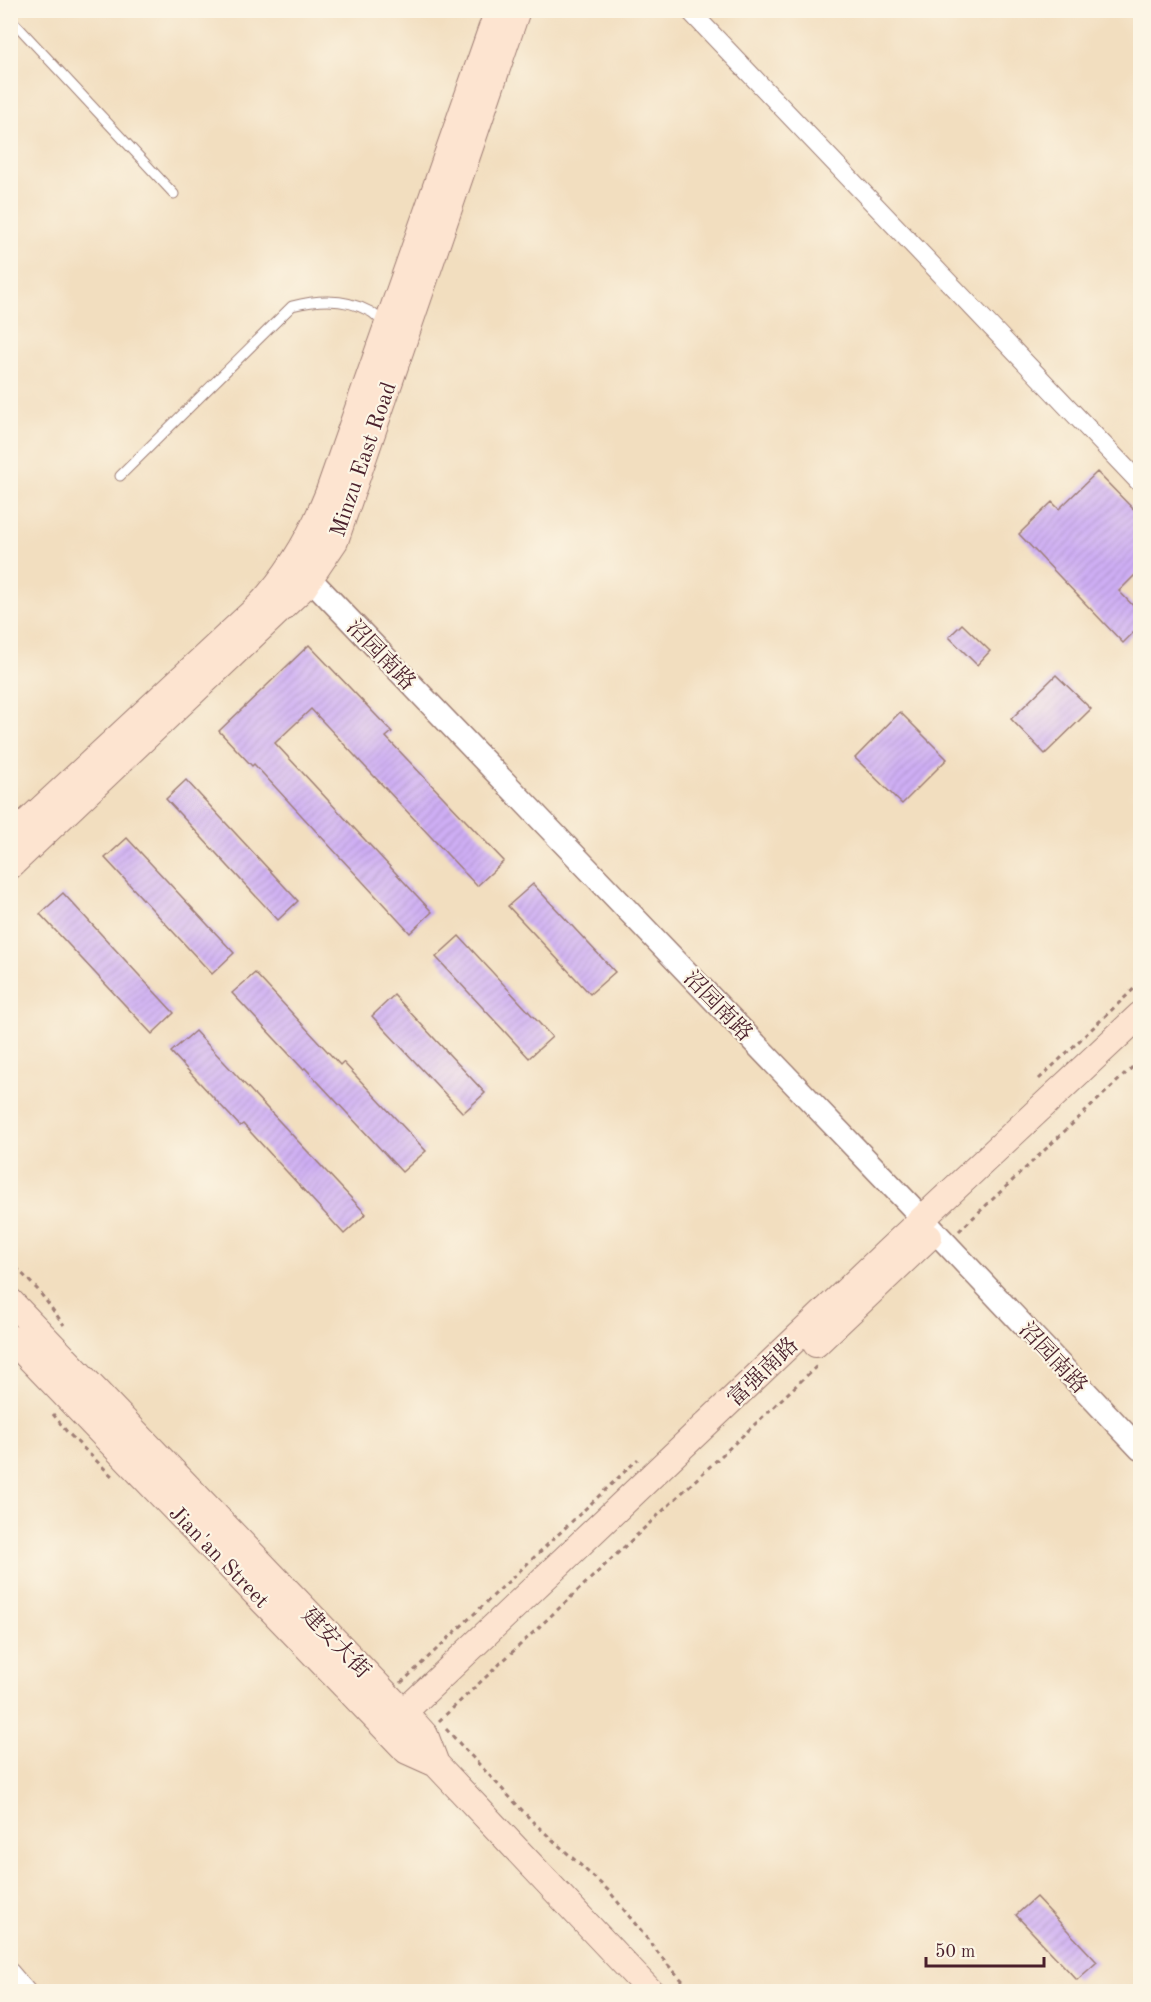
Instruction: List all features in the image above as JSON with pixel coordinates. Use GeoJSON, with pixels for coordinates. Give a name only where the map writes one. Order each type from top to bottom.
{"type":"FeatureCollection","features":[{"type":"Feature","properties":{"kind":"main road","name":"Minzu East Road"},"geometry":{"type":"LineString","coordinates":[[10,866],[304,587],[302,570],[312,533],[328,494],[498,10]]}},
{"type":"Feature","properties":{"kind":"main road","name":"Minzu East Road"},"geometry":{"type":"LineString","coordinates":[[10,838],[259,606],[281,582],[302,570],[334,542],[517,10]]}},
{"type":"Feature","properties":{"kind":"main road","name":"富强南路"},"geometry":{"type":"LineString","coordinates":[[935,1231],[1140,1015]]}},
{"type":"Feature","properties":{"kind":"main road","name":"富强南路"},"geometry":{"type":"LineString","coordinates":[[406,1729],[890,1250],[935,1231],[1140,1037]]}},
{"type":"Feature","properties":{"kind":"main road","name":"建安大街"},"geometry":{"type":"LineString","coordinates":[[10,1301],[406,1729]]}},
{"type":"Feature","properties":{"kind":"main road","name":"Jian'an Street"},"geometry":{"type":"LineString","coordinates":[[10,1338],[406,1729],[407,1751],[436,1764],[651,1992]]}},
{"type":"Feature","properties":{"kind":"street"},"geometry":{"type":"LineString","coordinates":[[689,10],[1140,483]]}},
{"type":"Feature","properties":{"kind":"street","name":"沼园南路"},"geometry":{"type":"LineString","coordinates":[[302,570],[935,1231],[1140,1449]]}},
{"type":"Feature","properties":{"kind":"street"},"geometry":{"type":"LineString","coordinates":[[10,1972],[27,1992]]}},
{"type":"Feature","properties":{"kind":"lane"},"geometry":{"type":"LineString","coordinates":[[10,18],[174,194]]}},
{"type":"Feature","properties":{"kind":"lane"},"geometry":{"type":"LineString","coordinates":[[120,476],[292,306],[312,301],[342,301],[371,312],[387,326]]}},
{"type":"Feature","properties":{"kind":"path"},"geometry":{"type":"LineString","coordinates":[[935,1231],[1140,1059]]}},
{"type":"Feature","properties":{"kind":"path"},"geometry":{"type":"LineString","coordinates":[[406,1729],[823,1360]]}},
{"type":"Feature","properties":{"kind":"building"},"geometry":{"type":"Polygon","coordinates":[[[1097,472],[1140,516],[1140,570],[1119,591],[1140,613],[1140,626],[1123,643],[1019,534],[1052,502],[1059,509],[1097,472]]]}},
{"type":"Feature","properties":{"kind":"building"},"geometry":{"type":"Polygon","coordinates":[[[962,624],[990,651],[977,665],[949,637],[962,624]]]}},
{"type":"Feature","properties":{"kind":"building"},"geometry":{"type":"Polygon","coordinates":[[[309,645],[392,732],[386,737],[504,861],[477,886],[311,709],[275,743],[432,912],[410,933],[254,764],[252,766],[219,731],[309,645]]]}},
{"type":"Feature","properties":{"kind":"building"},"geometry":{"type":"Polygon","coordinates":[[[1056,675],[1091,709],[1045,754],[1011,719],[1056,675]]]}},
{"type":"Feature","properties":{"kind":"building"},"geometry":{"type":"Polygon","coordinates":[[[900,712],[947,759],[902,804],[855,758],[900,712]]]}},
{"type":"Feature","properties":{"kind":"building"},"geometry":{"type":"Polygon","coordinates":[[[186,780],[298,901],[278,920],[166,799],[186,780]]]}},
{"type":"Feature","properties":{"kind":"building"},"geometry":{"type":"Polygon","coordinates":[[[127,838],[234,953],[212,974],[105,858],[127,838]]]}},
{"type":"Feature","properties":{"kind":"building"},"geometry":{"type":"Polygon","coordinates":[[[533,884],[615,972],[590,994],[508,906],[533,884]]]}},
{"type":"Feature","properties":{"kind":"building"},"geometry":{"type":"Polygon","coordinates":[[[63,893],[174,1013],[152,1034],[40,914],[63,893]]]}},
{"type":"Feature","properties":{"kind":"building"},"geometry":{"type":"Polygon","coordinates":[[[459,936],[552,1037],[529,1058],[436,957],[459,936]]]}},
{"type":"Feature","properties":{"kind":"building"},"geometry":{"type":"Polygon","coordinates":[[[255,973],[340,1065],[343,1062],[426,1151],[402,1172],[232,993],[255,973]]]}},
{"type":"Feature","properties":{"kind":"building"},"geometry":{"type":"Polygon","coordinates":[[[394,995],[485,1093],[463,1113],[372,1016],[394,995]]]}},
{"type":"Feature","properties":{"kind":"building"},"geometry":{"type":"Polygon","coordinates":[[[195,1031],[366,1214],[344,1234],[243,1124],[240,1126],[171,1052],[195,1031]]]}},
{"type":"Feature","properties":{"kind":"building"},"geometry":{"type":"Polygon","coordinates":[[[1036,1897],[1097,1962],[1077,1980],[1016,1915],[1036,1897]]]}}]}
